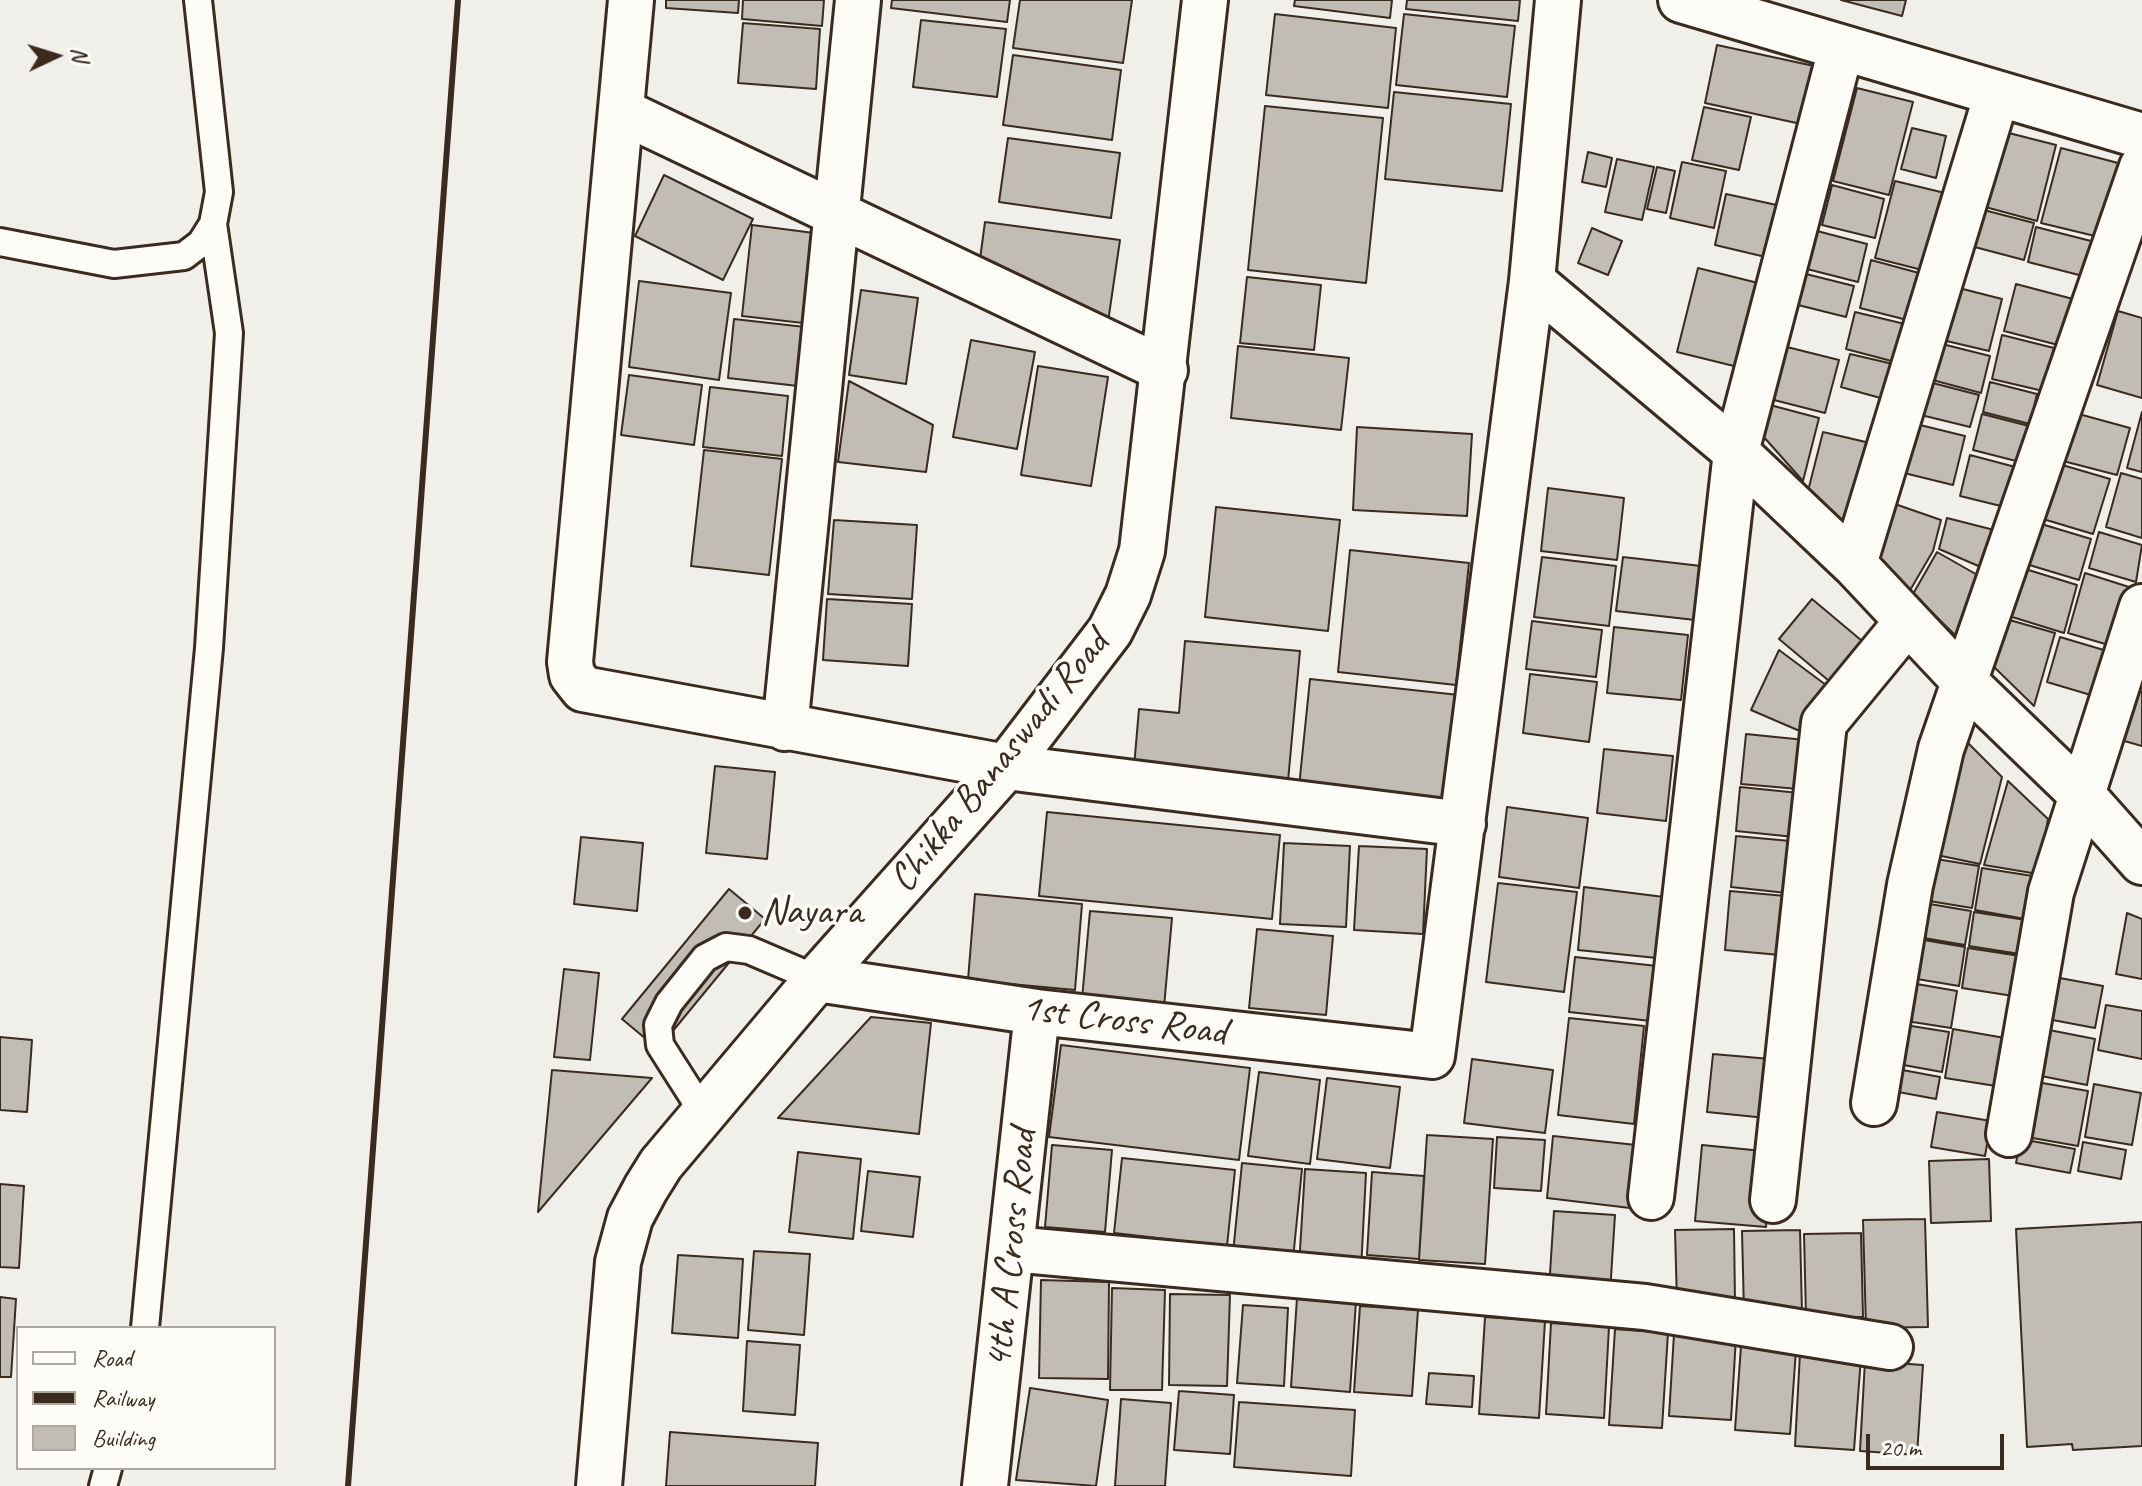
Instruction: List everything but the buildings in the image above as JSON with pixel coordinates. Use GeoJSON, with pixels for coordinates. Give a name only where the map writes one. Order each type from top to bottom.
{"type":"FeatureCollection","features":[{"type":"Feature","properties":{"kind":"street"},"geometry":{"type":"LineString","coordinates":[[631,0],[570,662],[572,675],[583,689],[1006,767],[1463,824],[1532,281],[1558,0]]}},
{"type":"Feature","properties":{"kind":"street"},"geometry":{"type":"LineString","coordinates":[[785,728],[858,0]]}},
{"type":"Feature","properties":{"kind":"street","name":"Chikka Banaswadi Road"},"geometry":{"type":"LineString","coordinates":[[599,1486],[618,1262],[630,1218],[661,1164],[817,979],[1006,767],[1110,631],[1128,595],[1142,551],[1205,0]]}},
{"type":"Feature","properties":{"kind":"street"},"geometry":{"type":"LineString","coordinates":[[1681,0],[2142,136]]}},
{"type":"Feature","properties":{"kind":"street"},"geometry":{"type":"LineString","coordinates":[[1651,1197],[1736,452],[1841,49]]}},
{"type":"Feature","properties":{"kind":"street"},"geometry":{"type":"LineString","coordinates":[[1854,564],[1997,94]]}},
{"type":"Feature","properties":{"kind":"street"},"geometry":{"type":"LineString","coordinates":[[621,111],[1165,370]]}},
{"type":"Feature","properties":{"kind":"street"},"geometry":{"type":"LineString","coordinates":[[1874,1103],[1910,885],[1941,749],[2142,167]]}},
{"type":"Feature","properties":{"kind":"street"},"geometry":{"type":"LineString","coordinates":[[1532,281],[1736,452],[1854,564],[1964,681],[2084,797],[2142,862]]}},
{"type":"Feature","properties":{"kind":"street"},"geometry":{"type":"LineString","coordinates":[[2009,1134],[2051,892],[2084,797],[2142,607]]}},
{"type":"Feature","properties":{"kind":"street"},"geometry":{"type":"LineString","coordinates":[[1773,1200],[1824,723],[1907,622]]}},
{"type":"Feature","properties":{"kind":"street","name":"1st Cross Road"},"geometry":{"type":"LineString","coordinates":[[817,979],[1037,1012],[1432,1056],[1463,824]]}},
{"type":"Feature","properties":{"kind":"street","name":"4th A Cross Road"},"geometry":{"type":"LineString","coordinates":[[985,1486],[1037,1012]]}},
{"type":"Feature","properties":{"kind":"street"},"geometry":{"type":"LineString","coordinates":[[1012,1249],[1645,1307],[1890,1347]]}},
{"type":"Feature","properties":{"kind":"lane"},"geometry":{"type":"LineString","coordinates":[[145,1326],[209,648],[229,333],[213,224],[219,192],[198,0]]}},
{"type":"Feature","properties":{"kind":"lane"},"geometry":{"type":"LineString","coordinates":[[0,242],[114,264],[184,256],[201,243],[213,224]]}},
{"type":"Feature","properties":{"kind":"lane"},"geometry":{"type":"LineString","coordinates":[[704,1114],[660,1045],[658,1025],[669,1003],[705,958],[726,947],[749,950],[817,979]]}},
{"type":"Feature","properties":{"kind":"railway"},"geometry":{"type":"LineString","coordinates":[[348,1486],[458,0]]}},
{"type":"Feature","properties":{"kind":"place","name":"Nayara"},"geometry":{"type":"Point","coordinates":[745,913]}}]}
